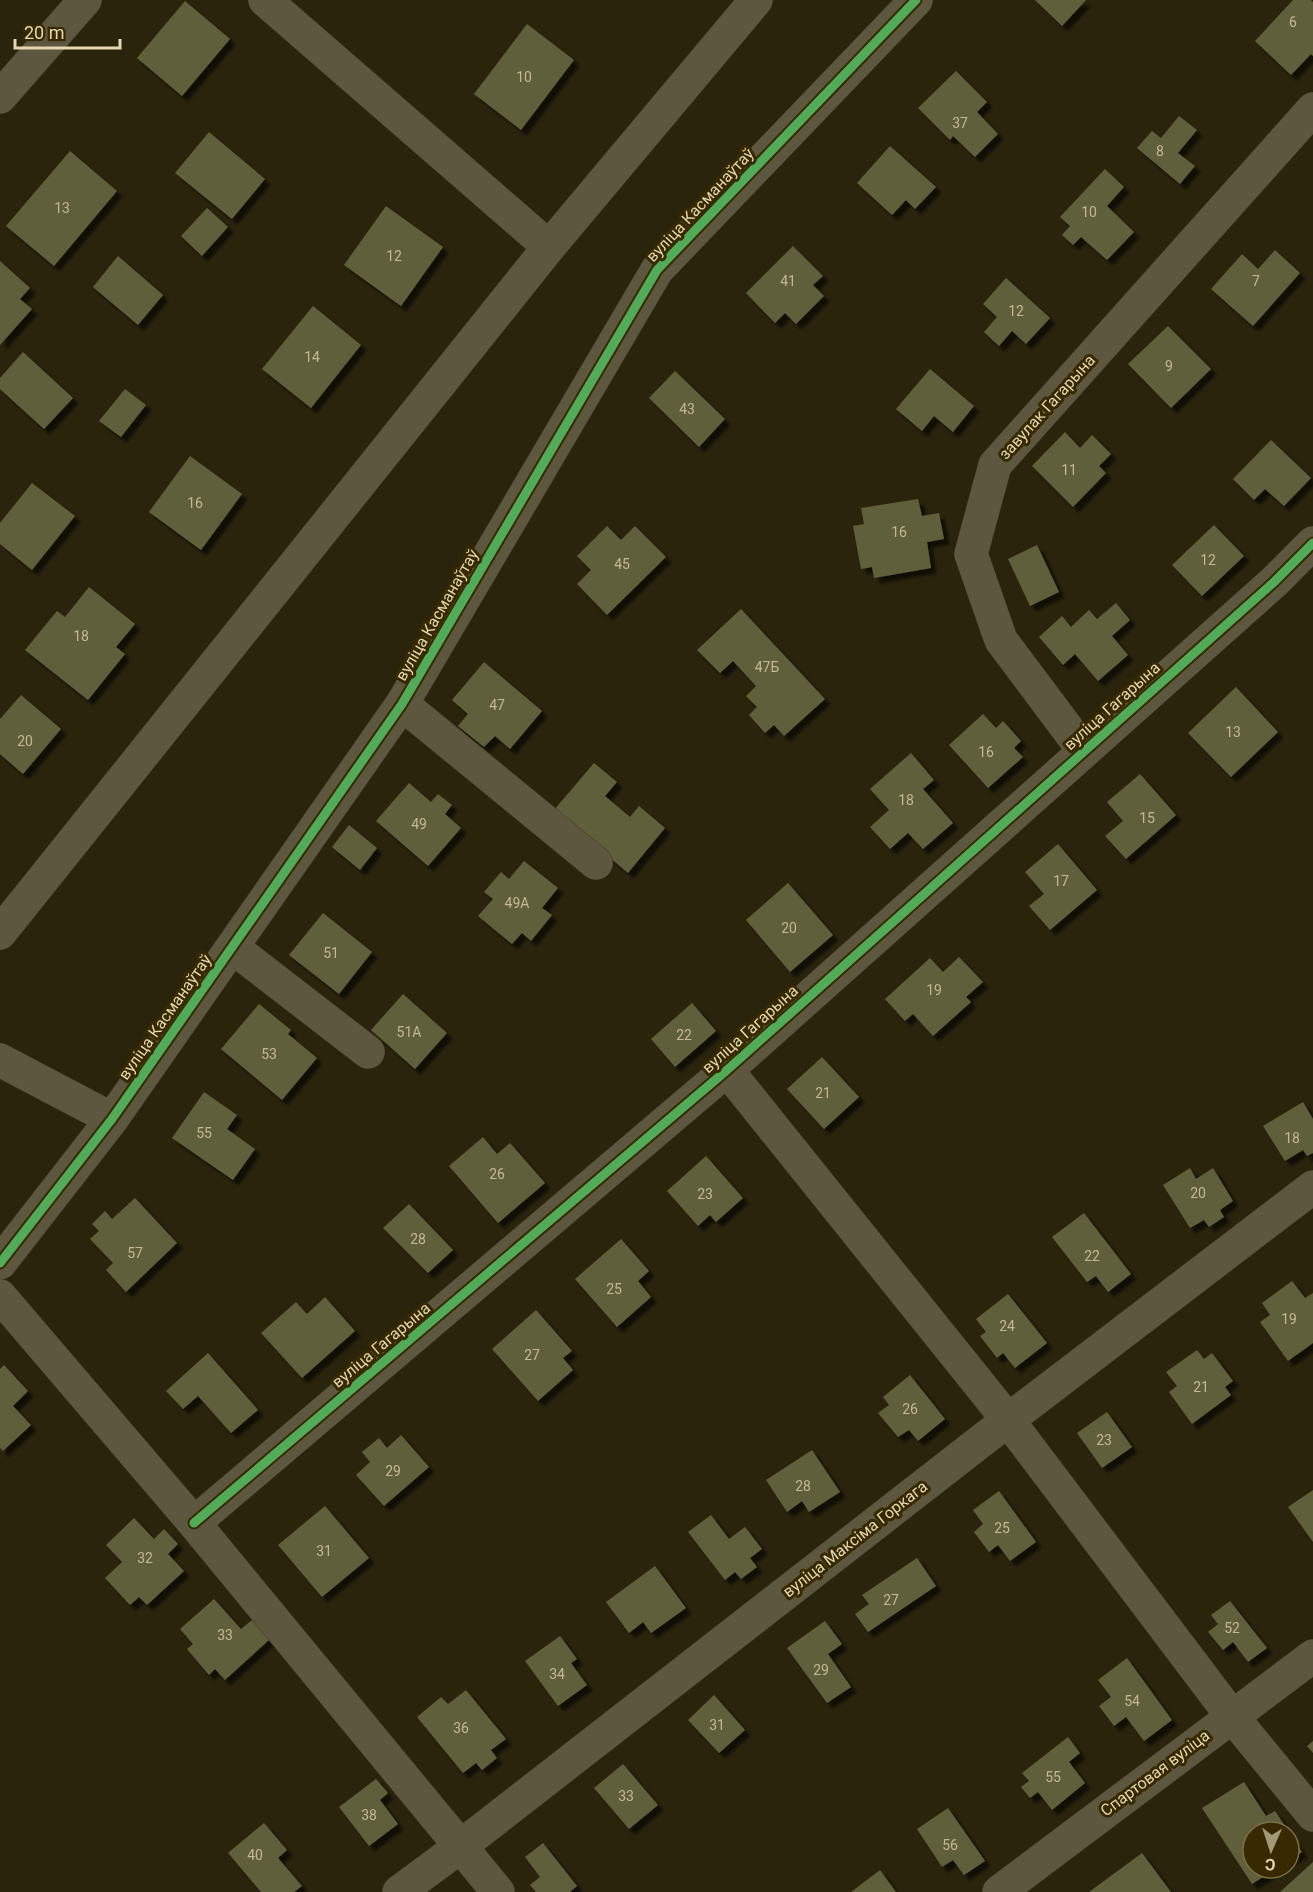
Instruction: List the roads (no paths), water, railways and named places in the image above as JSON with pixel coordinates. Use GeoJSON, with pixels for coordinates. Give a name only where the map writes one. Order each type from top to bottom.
{"type":"FeatureCollection","features":[{"type":"Feature","properties":{"kind":"street"},"geometry":{"type":"LineString","coordinates":[[0,97],[85,0]]}},
{"type":"Feature","properties":{"kind":"street"},"geometry":{"type":"LineString","coordinates":[[265,0],[549,247]]}},
{"type":"Feature","properties":{"kind":"street"},"geometry":{"type":"LineString","coordinates":[[0,933],[549,247],[756,0]]}},
{"type":"Feature","properties":{"kind":"street","name":"вуліца Касманаўтаў"},"geometry":{"type":"LineString","coordinates":[[0,1263],[112,1119],[402,704],[657,270],[916,0]]}},
{"type":"Feature","properties":{"kind":"street","name":"завулак Гагарына"},"geometry":{"type":"LineString","coordinates":[[1084,751],[1001,640],[971,554],[995,465],[1313,109]]}},
{"type":"Feature","properties":{"kind":"street","name":"вуліца Гагарына"},"geometry":{"type":"LineString","coordinates":[[194,1523],[727,1070],[1274,582],[1313,543]]}},
{"type":"Feature","properties":{"kind":"street"},"geometry":{"type":"LineString","coordinates":[[402,704],[596,863]]}},
{"type":"Feature","properties":{"kind":"street"},"geometry":{"type":"LineString","coordinates":[[245,957],[368,1052]]}},
{"type":"Feature","properties":{"kind":"street"},"geometry":{"type":"LineString","coordinates":[[0,1059],[112,1119]]}},
{"type":"Feature","properties":{"kind":"street"},"geometry":{"type":"LineString","coordinates":[[727,1070],[1008,1420],[1231,1715],[1313,1815]]}},
{"type":"Feature","properties":{"kind":"street","name":"вуліца Максіма Горкага"},"geometry":{"type":"LineString","coordinates":[[399,1892],[1313,1187]]}},
{"type":"Feature","properties":{"kind":"street"},"geometry":{"type":"LineString","coordinates":[[0,1296],[194,1523],[498,1892]]}},
{"type":"Feature","properties":{"kind":"street","name":"Спартовая вуліца"},"geometry":{"type":"LineString","coordinates":[[999,1892],[1231,1715],[1313,1656]]}}]}
